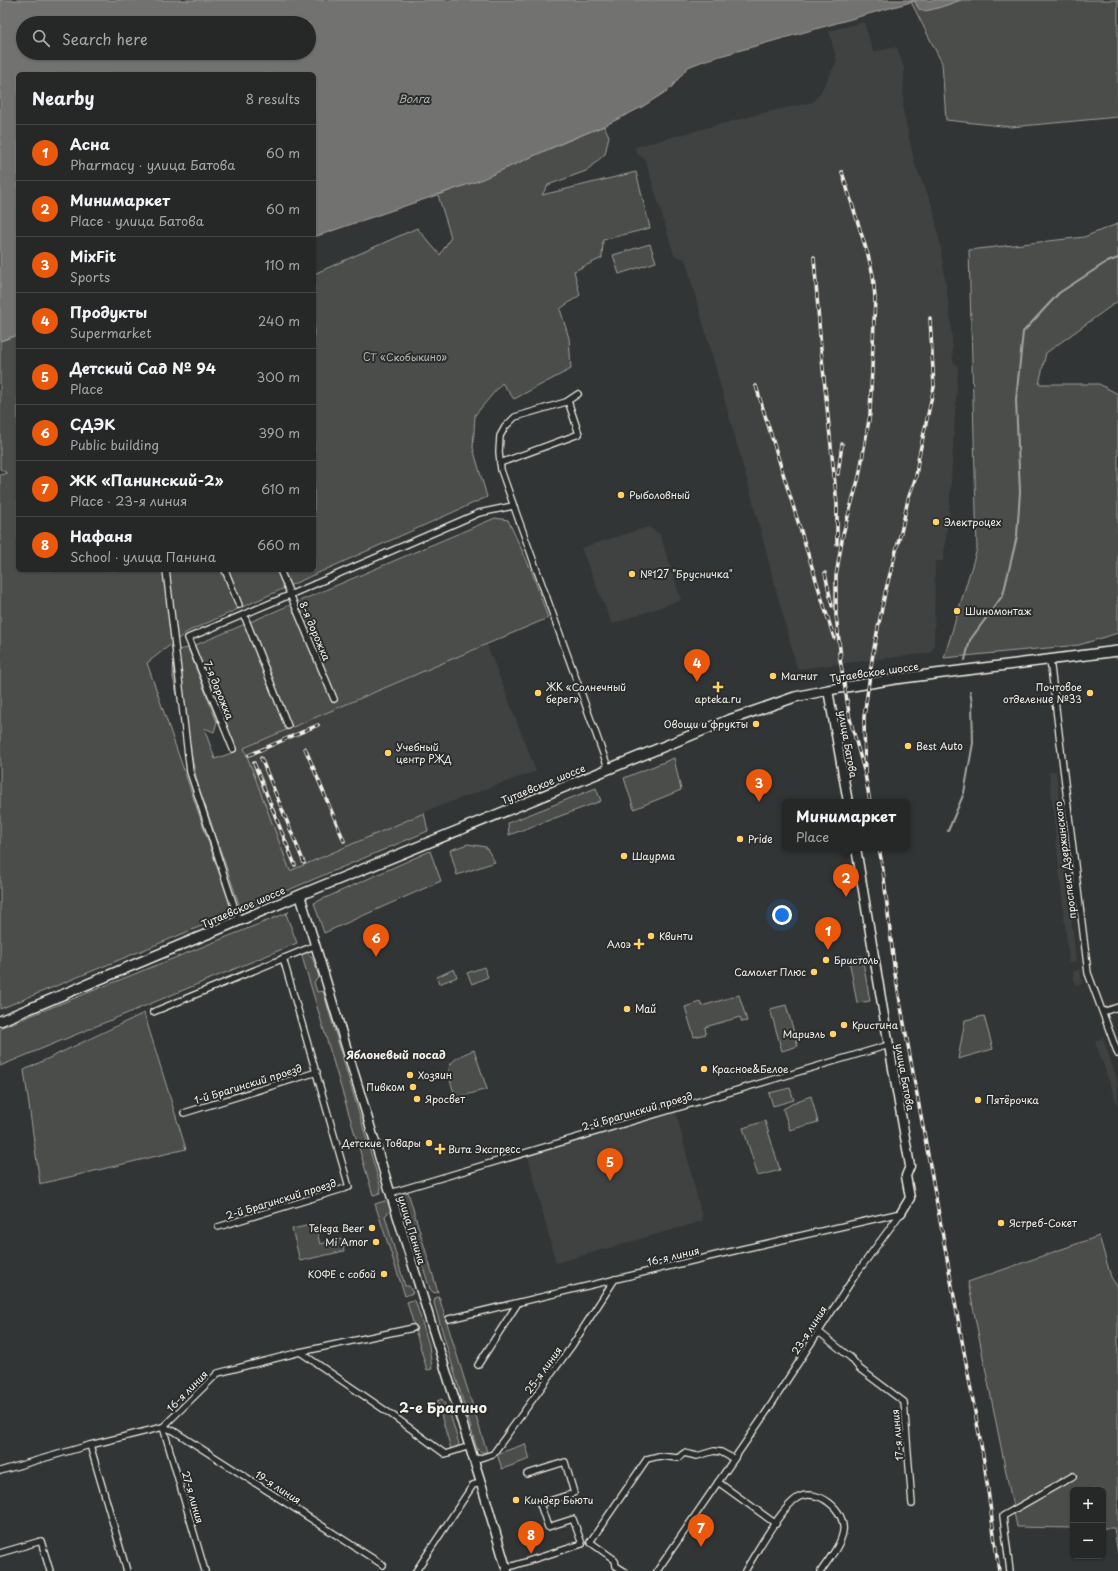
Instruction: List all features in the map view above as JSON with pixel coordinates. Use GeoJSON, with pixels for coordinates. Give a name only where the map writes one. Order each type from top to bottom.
{"type":"FeatureCollection","features":[{"type":"Feature","properties":{"kind":"main road","name":"Тутаевское шоссе"},"geometry":{"type":"LineString","coordinates":[[0,1021],[239,920],[758,709],[796,697],[895,679],[1118,651]]}},
{"type":"Feature","properties":{"kind":"street"},"geometry":{"type":"LineString","coordinates":[[578,394],[568,401],[515,417],[505,427],[500,436],[499,452],[501,470],[609,770]]}},
{"type":"Feature","properties":{"kind":"street"},"geometry":{"type":"LineString","coordinates":[[500,463],[579,434],[568,401]]}},
{"type":"Feature","properties":{"kind":"street"},"geometry":{"type":"LineString","coordinates":[[288,726],[244,615],[478,514],[514,506]]}},
{"type":"Feature","properties":{"kind":"street"},"geometry":{"type":"LineString","coordinates":[[166,572],[190,772],[239,920]]}},
{"type":"Feature","properties":{"kind":"street"},"geometry":{"type":"LineString","coordinates":[[226,572],[239,605]]}},
{"type":"Feature","properties":{"kind":"street","name":"8-я дорожка"},"geometry":{"type":"LineString","coordinates":[[281,572],[334,699]]}},
{"type":"Feature","properties":{"kind":"street","name":"7-я дорожка"},"geometry":{"type":"LineString","coordinates":[[233,749],[188,638],[244,615]]}},
{"type":"Feature","properties":{"kind":"street","name":"проспект Дзержинского"},"geometry":{"type":"LineString","coordinates":[[1050,659],[1088,973],[1118,1054]]}},
{"type":"Feature","properties":{"kind":"street","name":"улица Батова"},"geometry":{"type":"LineString","coordinates":[[828,690],[847,799]]}},
{"type":"Feature","properties":{"kind":"street","name":"улица Батова"},"geometry":{"type":"LineString","coordinates":[[857,851],[910,1166],[906,1176],[910,1198],[901,1213]]}},
{"type":"Feature","properties":{"kind":"street","name":"улица Панина"},"geometry":{"type":"LineString","coordinates":[[300,895],[390,1193],[470,1446],[507,1570]]}},
{"type":"Feature","properties":{"kind":"street"},"geometry":{"type":"LineString","coordinates":[[153,1012],[316,945]]}},
{"type":"Feature","properties":{"kind":"street"},"geometry":{"type":"LineString","coordinates":[[283,958],[317,1072]]}},
{"type":"Feature","properties":{"kind":"street"},"geometry":{"type":"LineString","coordinates":[[1103,1012],[1118,1007]]}},
{"type":"Feature","properties":{"kind":"street","name":"2-й Брагинский проезд"},"geometry":{"type":"LineString","coordinates":[[390,1193],[889,1045]]}},
{"type":"Feature","properties":{"kind":"street","name":"2-й Брагинский проезд"},"geometry":{"type":"LineString","coordinates":[[218,1228],[349,1187],[317,1072]]}},
{"type":"Feature","properties":{"kind":"street","name":"1-й Брагинский проезд"},"geometry":{"type":"LineString","coordinates":[[184,1113],[317,1072]]}},
{"type":"Feature","properties":{"kind":"street","name":"16-я линия"},"geometry":{"type":"LineString","coordinates":[[449,1319],[901,1213]]}},
{"type":"Feature","properties":{"kind":"street","name":"23-я линия"},"geometry":{"type":"LineString","coordinates":[[657,1571],[734,1459],[856,1274],[901,1213]]}},
{"type":"Feature","properties":{"kind":"street","name":"25-я линия"},"geometry":{"type":"LineString","coordinates":[[474,1460],[493,1454],[571,1347],[615,1279]]}},
{"type":"Feature","properties":{"kind":"street"},"geometry":{"type":"LineString","coordinates":[[478,1366],[518,1303]]}},
{"type":"Feature","properties":{"kind":"street","name":"16-я линия"},"geometry":{"type":"LineString","coordinates":[[163,1427],[218,1373],[300,1352],[413,1328]]}},
{"type":"Feature","properties":{"kind":"street","name":"17-я линия"},"geometry":{"type":"LineString","coordinates":[[819,1332],[851,1358],[860,1369],[904,1402],[912,1504]]}},
{"type":"Feature","properties":{"kind":"street"},"geometry":{"type":"LineString","coordinates":[[300,1352],[392,1415],[445,1454],[470,1446]]}},
{"type":"Feature","properties":{"kind":"street"},"geometry":{"type":"LineString","coordinates":[[0,1471],[90,1445],[163,1427]]}},
{"type":"Feature","properties":{"kind":"street","name":"19-я линия"},"geometry":{"type":"LineString","coordinates":[[163,1427],[174,1431],[383,1565]]}},
{"type":"Feature","properties":{"kind":"street","name":"27-я линия"},"geometry":{"type":"LineString","coordinates":[[163,1427],[205,1571]]}},
{"type":"Feature","properties":{"kind":"street"},"geometry":{"type":"LineString","coordinates":[[90,1445],[127,1571]]}},
{"type":"Feature","properties":{"kind":"street"},"geometry":{"type":"LineString","coordinates":[[624,1571],[616,1566],[615,1560],[590,1542],[647,1459],[659,1456],[678,1458],[684,1453],[697,1456],[714,1452],[721,1452],[734,1459]]}},
{"type":"Feature","properties":{"kind":"street"},"geometry":{"type":"LineString","coordinates":[[507,1570],[582,1544],[573,1519],[548,1527],[540,1504],[574,1493],[565,1462],[527,1474]]}},
{"type":"Feature","properties":{"kind":"street"},"geometry":{"type":"LineString","coordinates":[[1010,1571],[1003,1516],[1073,1476]]}},
{"type":"Feature","properties":{"kind":"street"},"geometry":{"type":"LineString","coordinates":[[718,1482],[776,1524]]}},
{"type":"Feature","properties":{"kind":"street"},"geometry":{"type":"LineString","coordinates":[[416,1571],[474,1485],[481,1483]]}},
{"type":"Feature","properties":{"kind":"street"},"geometry":{"type":"LineString","coordinates":[[745,1571],[786,1509],[801,1497],[808,1495],[816,1496],[830,1503],[837,1510],[843,1524],[843,1530],[837,1545],[821,1571]]}},
{"type":"Feature","properties":{"kind":"street"},"geometry":{"type":"LineString","coordinates":[[0,1553],[41,1541],[50,1571]]}},
{"type":"Feature","properties":{"kind":"shaded area"},"geometry":{"type":"Polygon","coordinates":[[[864,22],[873,52],[897,47],[904,68],[903,110],[915,165],[933,207],[941,250],[951,322],[953,361],[958,367],[949,514],[943,561],[935,561],[934,647],[930,653],[797,669],[752,498],[685,259],[674,255],[645,159],[637,154],[635,147],[763,113],[813,102],[819,95],[837,61],[829,31],[864,22]]]}},
{"type":"Feature","properties":{"kind":"shaded area","name":"№127 \"Брусничка\""},"geometry":{"type":"Polygon","coordinates":[[[648,527],[660,534],[681,600],[612,624],[581,548],[648,527]]]}},
{"type":"Feature","properties":{"kind":"shaded area","name":"Учебный центр РЖД"},"geometry":{"type":"Polygon","coordinates":[[[487,645],[536,771],[434,808],[290,871],[244,749],[487,645]]]}},
{"type":"Feature","properties":{"kind":"shaded area"},"geometry":{"type":"Polygon","coordinates":[[[1056,771],[1076,962],[1069,963],[1049,772],[1056,771]]]}},
{"type":"Feature","properties":{"kind":"shaded area"},"geometry":{"type":"Polygon","coordinates":[[[1080,970],[1082,984],[1075,985],[1073,971],[1080,970]]]}},
{"type":"Feature","properties":{"kind":"shaded area"},"geometry":{"type":"Polygon","coordinates":[[[1103,1038],[1118,1083],[1118,1106],[1095,1041],[1103,1038]]]}},
{"type":"Feature","properties":{"kind":"shaded area"},"geometry":{"type":"Polygon","coordinates":[[[676,1112],[703,1221],[556,1263],[528,1156],[676,1112]]]}},
{"type":"Feature","properties":{"kind":"green space"},"geometry":{"type":"Polygon","coordinates":[[[961,0],[1118,0],[1118,117],[1011,127],[946,120],[942,63],[911,2],[915,1],[922,11],[961,0]]]}},
{"type":"Feature","properties":{"kind":"green space","name":"СТ «Скобыкино»"},"geometry":{"type":"Polygon","coordinates":[[[604,126],[609,136],[605,154],[586,171],[548,185],[542,195],[636,172],[650,228],[603,240],[602,258],[574,271],[580,295],[560,309],[569,338],[571,369],[514,399],[502,383],[475,415],[473,448],[487,497],[187,632],[147,663],[233,913],[0,1009],[0,475],[7,473],[0,469],[0,341],[16,336],[16,572],[316,572],[316,273],[417,228],[440,255],[451,237],[438,195],[480,179],[604,126]]]}},
{"type":"Feature","properties":{"kind":"green space"},"geometry":{"type":"Polygon","coordinates":[[[1118,222],[1118,301],[1046,353],[1039,384],[1099,384],[1118,394],[1118,633],[1079,645],[944,658],[977,549],[969,250],[1084,237],[1117,224],[1118,222]]]}},
{"type":"Feature","properties":{"kind":"green space"},"geometry":{"type":"Polygon","coordinates":[[[650,244],[656,262],[619,274],[613,255],[650,244]]]}},
{"type":"Feature","properties":{"kind":"green space"},"geometry":{"type":"Polygon","coordinates":[[[495,518],[508,520],[532,572],[548,618],[244,748],[290,871],[424,813],[428,831],[241,910],[198,785],[173,677],[174,651],[188,648],[217,722],[214,732],[204,728],[215,759],[234,752],[191,647],[495,518]]]}},
{"type":"Feature","properties":{"kind":"green space"},"geometry":{"type":"Polygon","coordinates":[[[674,758],[681,790],[634,809],[624,778],[674,758]]]}},
{"type":"Feature","properties":{"kind":"green space"},"geometry":{"type":"Polygon","coordinates":[[[596,788],[601,801],[509,835],[508,823],[596,788]]]}},
{"type":"Feature","properties":{"kind":"green space"},"geometry":{"type":"Polygon","coordinates":[[[468,844],[486,847],[495,862],[457,875],[450,850],[468,844]]]}},
{"type":"Feature","properties":{"kind":"green space"},"geometry":{"type":"Polygon","coordinates":[[[430,851],[441,881],[324,933],[314,903],[430,851]]]}},
{"type":"Feature","properties":{"kind":"green space"},"geometry":{"type":"Polygon","coordinates":[[[289,912],[286,914],[297,943],[0,1066],[0,1028],[289,912]]]}},
{"type":"Feature","properties":{"kind":"green space"},"geometry":{"type":"Polygon","coordinates":[[[305,951],[312,957],[319,977],[314,982],[317,992],[323,991],[381,1188],[380,1193],[373,1195],[301,953],[305,951]]]}},
{"type":"Feature","properties":{"kind":"green space"},"geometry":{"type":"Polygon","coordinates":[[[862,956],[870,1001],[857,1003],[849,959],[862,956]]]}},
{"type":"Feature","properties":{"kind":"green space"},"geometry":{"type":"Polygon","coordinates":[[[484,967],[488,977],[472,984],[467,973],[484,967]]]}},
{"type":"Feature","properties":{"kind":"green space"},"geometry":{"type":"Polygon","coordinates":[[[454,969],[457,977],[439,984],[437,977],[454,969]]]}},
{"type":"Feature","properties":{"kind":"green space"},"geometry":{"type":"Polygon","coordinates":[[[739,995],[747,1021],[742,1022],[740,1017],[705,1027],[706,1034],[694,1037],[685,1007],[700,1002],[702,1006],[739,995]]]}},
{"type":"Feature","properties":{"kind":"green space"},"geometry":{"type":"Polygon","coordinates":[[[786,1005],[798,1046],[782,1051],[770,1009],[786,1005]]]}},
{"type":"Feature","properties":{"kind":"green space"},"geometry":{"type":"Polygon","coordinates":[[[144,1013],[186,1149],[40,1184],[24,1070],[144,1013]]]}},
{"type":"Feature","properties":{"kind":"green space"},"geometry":{"type":"Polygon","coordinates":[[[984,1016],[993,1049],[958,1059],[965,1020],[984,1016]]]}},
{"type":"Feature","properties":{"kind":"green space"},"geometry":{"type":"Polygon","coordinates":[[[474,1050],[487,1089],[456,1098],[450,1080],[449,1068],[456,1058],[474,1050]]]}},
{"type":"Feature","properties":{"kind":"green space"},"geometry":{"type":"Polygon","coordinates":[[[790,1088],[794,1100],[773,1106],[769,1093],[790,1088]]]}},
{"type":"Feature","properties":{"kind":"green space"},"geometry":{"type":"Polygon","coordinates":[[[811,1096],[818,1122],[790,1130],[783,1109],[797,1101],[811,1096]]]}},
{"type":"Feature","properties":{"kind":"green space"},"geometry":{"type":"Polygon","coordinates":[[[765,1121],[780,1170],[758,1176],[743,1128],[765,1121]]]}},
{"type":"Feature","properties":{"kind":"green space"},"geometry":{"type":"Polygon","coordinates":[[[408,1192],[438,1292],[434,1293],[430,1289],[401,1198],[402,1194],[408,1192]]]}},
{"type":"Feature","properties":{"kind":"green space"},"geometry":{"type":"Polygon","coordinates":[[[388,1200],[392,1209],[385,1216],[405,1286],[409,1286],[413,1293],[405,1296],[375,1204],[388,1200]]]}},
{"type":"Feature","properties":{"kind":"green space"},"geometry":{"type":"Polygon","coordinates":[[[315,1224],[320,1244],[342,1239],[344,1251],[300,1261],[292,1229],[315,1224]]]}},
{"type":"Feature","properties":{"kind":"green space"},"geometry":{"type":"Polygon","coordinates":[[[1099,1236],[1111,1277],[1118,1288],[1118,1554],[1114,1528],[1106,1528],[1106,1487],[1070,1487],[1070,1528],[1017,1527],[968,1282],[1099,1236]]]}},
{"type":"Feature","properties":{"kind":"green space"},"geometry":{"type":"Polygon","coordinates":[[[439,1297],[487,1452],[481,1452],[477,1449],[434,1303],[435,1298],[439,1297]]]}},
{"type":"Feature","properties":{"kind":"green space"},"geometry":{"type":"Polygon","coordinates":[[[413,1300],[416,1303],[429,1345],[432,1369],[427,1370],[407,1302],[413,1300]]]}},
{"type":"Feature","properties":{"kind":"green space"},"geometry":{"type":"Polygon","coordinates":[[[442,1399],[451,1417],[459,1444],[457,1447],[451,1449],[437,1401],[442,1399]]]}},
{"type":"Feature","properties":{"kind":"green space"},"geometry":{"type":"Polygon","coordinates":[[[525,1444],[530,1459],[502,1469],[497,1454],[525,1444]]]}},
{"type":"Feature","properties":{"kind":"water","name":"Волга"},"geometry":{"type":"Polygon","coordinates":[[[0,0],[961,0],[923,11],[919,9],[915,1],[706,60],[688,67],[670,89],[642,107],[604,126],[478,181],[316,236],[316,72],[16,72],[16,336],[0,341],[0,0]]]}},
{"type":"Feature","properties":{"kind":"waterway"},"geometry":{"type":"LineString","coordinates":[[965,660],[970,640],[1003,595],[1017,536],[1020,492],[1016,400],[1023,332],[1059,293],[1105,263],[1118,258]]}},
{"type":"Feature","properties":{"kind":"waterway"},"geometry":{"type":"LineString","coordinates":[[948,831],[964,793],[973,743],[972,703],[970,691]]}},
{"type":"Feature","properties":{"kind":"railway"},"geometry":{"type":"LineString","coordinates":[[841,658],[836,615],[836,576],[843,534],[859,477],[870,414],[875,298],[873,275],[868,255],[842,172]]}},
{"type":"Feature","properties":{"kind":"railway"},"geometry":{"type":"LineString","coordinates":[[814,257],[821,349],[837,504],[837,544]]}},
{"type":"Feature","properties":{"kind":"railway"},"geometry":{"type":"LineString","coordinates":[[865,774],[864,717],[873,653],[885,593],[908,499],[916,477],[918,460],[934,387],[930,318]]}},
{"type":"Feature","properties":{"kind":"railway"},"geometry":{"type":"LineString","coordinates":[[756,386],[834,638]]}},
{"type":"Feature","properties":{"kind":"railway"},"geometry":{"type":"LineString","coordinates":[[838,474],[842,444]]}},
{"type":"Feature","properties":{"kind":"railway"},"geometry":{"type":"LineString","coordinates":[[825,573],[832,606]]}},
{"type":"Feature","properties":{"kind":"railway"},"geometry":{"type":"LineString","coordinates":[[839,653],[850,719],[865,774],[869,799]]}},
{"type":"Feature","properties":{"kind":"railway"},"geometry":{"type":"LineString","coordinates":[[249,755],[318,725]]}},
{"type":"Feature","properties":{"kind":"railway"},"geometry":{"type":"LineString","coordinates":[[305,748],[344,841]]}},
{"type":"Feature","properties":{"kind":"railway"},"geometry":{"type":"LineString","coordinates":[[261,758],[304,863]]}},
{"type":"Feature","properties":{"kind":"railway"},"geometry":{"type":"LineString","coordinates":[[254,763],[295,865]]}},
{"type":"Feature","properties":{"kind":"railway"},"geometry":{"type":"LineString","coordinates":[[880,851],[895,974],[984,1461],[999,1571]]}},
{"type":"Feature","properties":{"kind":"place","name":"Рыболовный"},"geometry":{"type":"Point","coordinates":[621,495]}},
{"type":"Feature","properties":{"kind":"place","name":"Электроцех"},"geometry":{"type":"Point","coordinates":[936,522]}},
{"type":"Feature","properties":{"kind":"place","name":"№127 \"Брусничка\""},"geometry":{"type":"Point","coordinates":[632,574]}},
{"type":"Feature","properties":{"kind":"place","name":"Шиномонтаж"},"geometry":{"type":"Point","coordinates":[957,611]}},
{"type":"Feature","properties":{"kind":"place","name":"Магнит"},"geometry":{"type":"Point","coordinates":[773,676]}},
{"type":"Feature","properties":{"kind":"place","name":"Продукты"},"geometry":{"type":"Point","coordinates":[697,682]}},
{"type":"Feature","properties":{"kind":"place","name":"apteka.ru"},"geometry":{"type":"Point","coordinates":[718,687]}},
{"type":"Feature","properties":{"kind":"place","name":"ЖК «Солнечный берег»"},"geometry":{"type":"Point","coordinates":[538,693]}},
{"type":"Feature","properties":{"kind":"place","name":"Почтовое отделение №33"},"geometry":{"type":"Point","coordinates":[1090,693]}},
{"type":"Feature","properties":{"kind":"place","name":"Овощи и фрукты"},"geometry":{"type":"Point","coordinates":[756,724]}},
{"type":"Feature","properties":{"kind":"place","name":"Best Auto"},"geometry":{"type":"Point","coordinates":[908,746]}},
{"type":"Feature","properties":{"kind":"place","name":"Учебный центр РЖД"},"geometry":{"type":"Point","coordinates":[388,753]}},
{"type":"Feature","properties":{"kind":"place","name":"MixFit"},"geometry":{"type":"Point","coordinates":[759,802]}},
{"type":"Feature","properties":{"kind":"place","name":"Pride"},"geometry":{"type":"Point","coordinates":[740,839]}},
{"type":"Feature","properties":{"kind":"place","name":"Шаурма"},"geometry":{"type":"Point","coordinates":[624,856]}},
{"type":"Feature","properties":{"kind":"place","name":"Минимаркет"},"geometry":{"type":"Point","coordinates":[846,897]}},
{"type":"Feature","properties":{"kind":"place","name":"Квинти"},"geometry":{"type":"Point","coordinates":[651,936]}},
{"type":"Feature","properties":{"kind":"place","name":"Алоэ"},"geometry":{"type":"Point","coordinates":[639,944]}},
{"type":"Feature","properties":{"kind":"place","name":"Асна"},"geometry":{"type":"Point","coordinates":[828,950]}},
{"type":"Feature","properties":{"kind":"place","name":"СДЭК"},"geometry":{"type":"Point","coordinates":[376,957]}},
{"type":"Feature","properties":{"kind":"place","name":"Бристоль"},"geometry":{"type":"Point","coordinates":[826,960]}},
{"type":"Feature","properties":{"kind":"place","name":"Самолет Плюс"},"geometry":{"type":"Point","coordinates":[814,972]}},
{"type":"Feature","properties":{"kind":"place","name":"Май"},"geometry":{"type":"Point","coordinates":[627,1009]}},
{"type":"Feature","properties":{"kind":"place","name":"Кристина"},"geometry":{"type":"Point","coordinates":[844,1025]}},
{"type":"Feature","properties":{"kind":"place","name":"Мариэль"},"geometry":{"type":"Point","coordinates":[833,1034]}},
{"type":"Feature","properties":{"kind":"place","name":"Красное&Белое"},"geometry":{"type":"Point","coordinates":[704,1069]}},
{"type":"Feature","properties":{"kind":"place","name":"Хозяин"},"geometry":{"type":"Point","coordinates":[410,1075]}},
{"type":"Feature","properties":{"kind":"place","name":"Пивком"},"geometry":{"type":"Point","coordinates":[413,1087]}},
{"type":"Feature","properties":{"kind":"place","name":"Яросвет"},"geometry":{"type":"Point","coordinates":[417,1099]}},
{"type":"Feature","properties":{"kind":"place","name":"Пятёрочка"},"geometry":{"type":"Point","coordinates":[978,1100]}},
{"type":"Feature","properties":{"kind":"place","name":"Детские Товары"},"geometry":{"type":"Point","coordinates":[429,1143]}},
{"type":"Feature","properties":{"kind":"place","name":"Вита Экспресс"},"geometry":{"type":"Point","coordinates":[440,1149]}},
{"type":"Feature","properties":{"kind":"place","name":"Детский Сад № 94"},"geometry":{"type":"Point","coordinates":[610,1181]}},
{"type":"Feature","properties":{"kind":"place","name":"Ястреб-Сокет"},"geometry":{"type":"Point","coordinates":[1001,1223]}},
{"type":"Feature","properties":{"kind":"place","name":"Telega Beer"},"geometry":{"type":"Point","coordinates":[372,1228]}},
{"type":"Feature","properties":{"kind":"place","name":"Mi Amor"},"geometry":{"type":"Point","coordinates":[376,1242]}},
{"type":"Feature","properties":{"kind":"place","name":"КОФЕ с собой"},"geometry":{"type":"Point","coordinates":[384,1274]}},
{"type":"Feature","properties":{"kind":"place","name":"Киндер Бьюти"},"geometry":{"type":"Point","coordinates":[516,1500]}},
{"type":"Feature","properties":{"kind":"place","name":"ЖК «Панинский-2»"},"geometry":{"type":"Point","coordinates":[701,1547]}},
{"type":"Feature","properties":{"kind":"place","name":"Нафаня"},"geometry":{"type":"Point","coordinates":[531,1554]}},
{"type":"Feature","properties":{"kind":"district","name":"Яблоневый посад"},"geometry":{"type":"Point","coordinates":[396,1055]}},
{"type":"Feature","properties":{"kind":"district","name":"2-е Брагино"},"geometry":{"type":"Point","coordinates":[443,1408]}}]}
